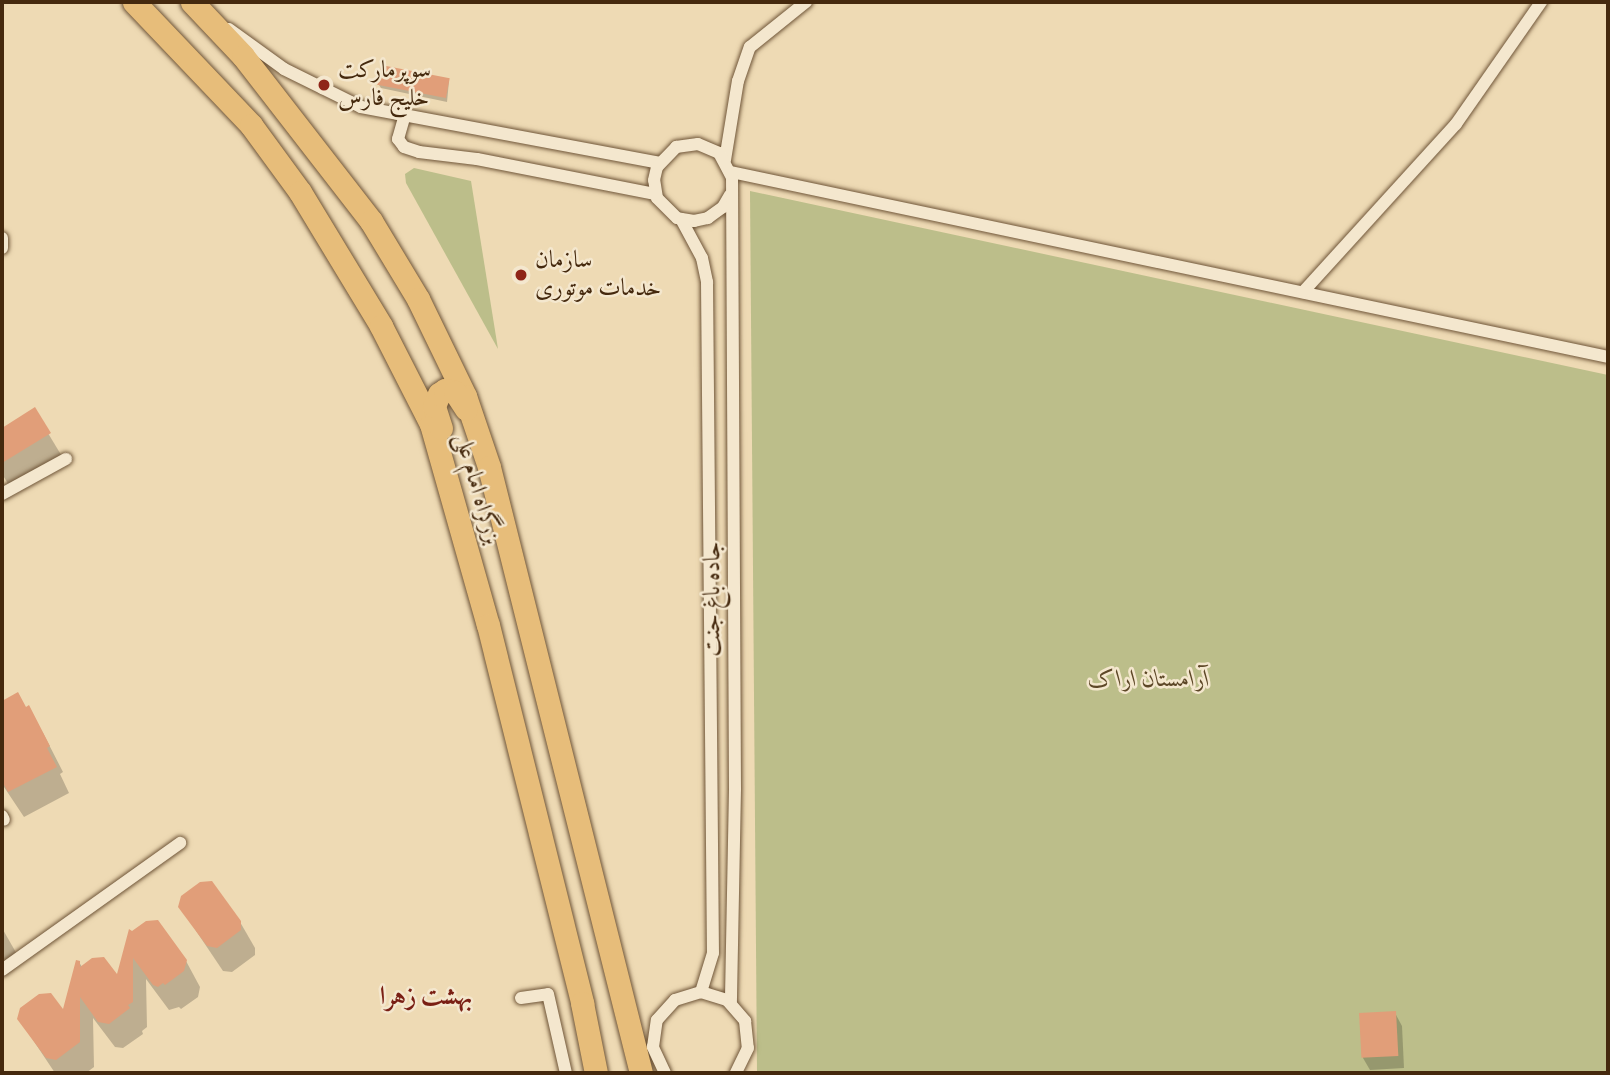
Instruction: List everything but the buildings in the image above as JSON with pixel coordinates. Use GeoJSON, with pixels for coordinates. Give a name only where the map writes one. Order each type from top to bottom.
{"type":"FeatureCollection","features":[{"type":"Feature","properties":{"kind":"highway","name":"بزرگراه امام علی"},"geometry":{"type":"LineString","coordinates":[[134,2],[251,125],[300,192],[399,358],[431,424],[449,479],[582,1003],[596,1073]]}},
{"type":"Feature","properties":{"kind":"highway","name":"بزرگراه امام علی"},"geometry":{"type":"LineString","coordinates":[[192,2],[250,65],[347,188],[395,257],[452,365],[478,429],[489,467],[641,1073]]}},
{"type":"Feature","properties":{"kind":"highway"},"geometry":{"type":"LineString","coordinates":[[449,479],[444,438],[434,406],[439,394],[445,390],[453,391],[460,397],[489,467]]}},
{"type":"Feature","properties":{"kind":"street"},"geometry":{"type":"LineString","coordinates":[[192,2],[284,69],[361,107],[404,118],[476,128],[659,163]]}},
{"type":"Feature","properties":{"kind":"street"},"geometry":{"type":"LineString","coordinates":[[806,2],[751,47],[738,81],[728,166],[730,195],[720,211],[708,218],[681,219],[665,210],[656,194],[654,180],[659,163],[672,150],[689,144],[707,146],[728,166],[1608,357]]}},
{"type":"Feature","properties":{"kind":"street"},"geometry":{"type":"LineString","coordinates":[[1303,292],[1455,124],[1541,2]]}},
{"type":"Feature","properties":{"kind":"street"},"geometry":{"type":"LineString","coordinates":[[404,118],[398,139],[404,147],[419,152],[477,159],[656,194]]}},
{"type":"Feature","properties":{"kind":"street","name":"جاده باغ جنت"},"geometry":{"type":"LineString","coordinates":[[730,195],[735,789],[731,1003]]}},
{"type":"Feature","properties":{"kind":"street","name":"جاده باغ جنت"},"geometry":{"type":"LineString","coordinates":[[681,219],[702,258],[707,282],[713,953],[701,992]]}},
{"type":"Feature","properties":{"kind":"street"},"geometry":{"type":"LineString","coordinates":[[2,238],[2,248]]}},
{"type":"Feature","properties":{"kind":"street"},"geometry":{"type":"LineString","coordinates":[[2,494],[66,459]]}},
{"type":"Feature","properties":{"kind":"street"},"geometry":{"type":"LineString","coordinates":[[711,550],[733,550]]}},
{"type":"Feature","properties":{"kind":"street"},"geometry":{"type":"LineString","coordinates":[[2,970],[180,843]]}},
{"type":"Feature","properties":{"kind":"street"},"geometry":{"type":"LineString","coordinates":[[665,1073],[653,1047],[657,1020],[675,999],[701,992],[715,994],[731,1003],[745,1021],[749,1039],[746,1057],[736,1073]]}},
{"type":"Feature","properties":{"kind":"street"},"geometry":{"type":"LineString","coordinates":[[521,998],[548,994],[566,1073]]}},
{"type":"Feature","properties":{"kind":"green space"},"geometry":{"type":"Polygon","coordinates":[[[414,168],[471,181],[498,349],[406,183],[405,174],[414,168]]]}},
{"type":"Feature","properties":{"kind":"green space","name":"آرامستان اراک"},"geometry":{"type":"Polygon","coordinates":[[[750,191],[1608,375],[1608,1073],[757,1073],[750,191]]]}},
{"type":"Feature","properties":{"kind":"place","name":"سوپرمارکت خلیج فارس"},"geometry":{"type":"Point","coordinates":[324,85]}},
{"type":"Feature","properties":{"kind":"place","name":"سازمان خدمات موتوری"},"geometry":{"type":"Point","coordinates":[521,275]}},
{"type":"Feature","properties":{"kind":"district","name":"بهشت زهرا"},"geometry":{"type":"Point","coordinates":[426,997]}}]}
